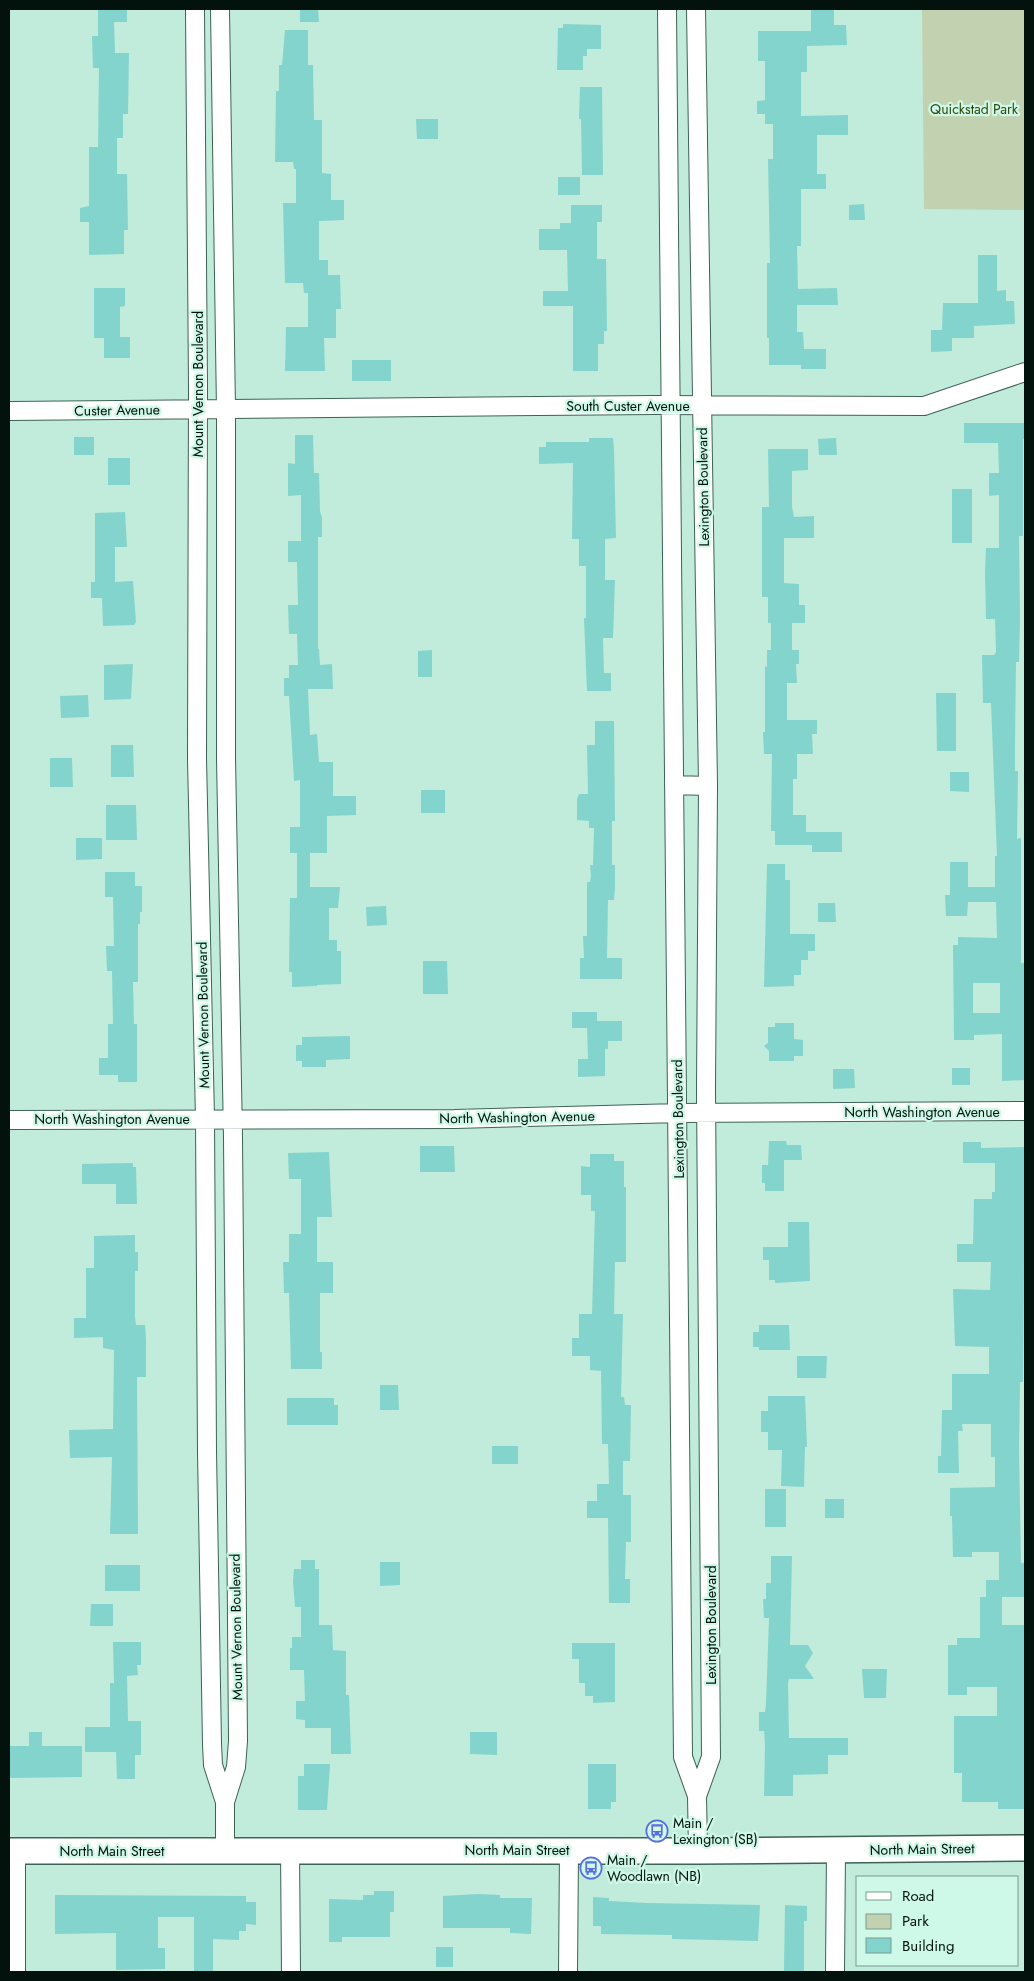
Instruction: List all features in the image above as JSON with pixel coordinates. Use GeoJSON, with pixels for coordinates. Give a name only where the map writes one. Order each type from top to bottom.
{"type":"FeatureCollection","features":[{"type":"Feature","properties":{"kind":"main road","name":"North Main Street"},"geometry":{"type":"LineString","coordinates":[[12,1851],[698,1851],[1025,1848]]}},
{"type":"Feature","properties":{"kind":"street","name":"Mount Vernon Boulevard"},"geometry":{"type":"LineString","coordinates":[[194,9],[198,410],[197,759],[205,1118],[207,1451],[212,1744],[213,1764],[225,1802]]}},
{"type":"Feature","properties":{"kind":"street","name":"Mount Vernon Boulevard"},"geometry":{"type":"LineString","coordinates":[[220,9],[226,410],[226,758],[232,1118],[238,1741],[236,1767],[225,1802],[225,1851]]}},
{"type":"Feature","properties":{"kind":"street","name":"Lexington Boulevard"},"geometry":{"type":"LineString","coordinates":[[667,9],[683,1757],[697,1796],[698,1851]]}},
{"type":"Feature","properties":{"kind":"street","name":"Lexington Boulevard"},"geometry":{"type":"LineString","coordinates":[[696,9],[708,786],[706,1113],[711,1757],[697,1796]]}},
{"type":"Feature","properties":{"kind":"street"},"geometry":{"type":"LineString","coordinates":[[668,69],[696,68]]}},
{"type":"Feature","properties":{"kind":"street","name":"South Custer Avenue"},"geometry":{"type":"LineString","coordinates":[[226,410],[671,405],[924,406],[1025,372]]}},
{"type":"Feature","properties":{"kind":"street","name":"Custer Avenue"},"geometry":{"type":"LineString","coordinates":[[9,411],[226,410]]}},
{"type":"Feature","properties":{"kind":"street"},"geometry":{"type":"LineString","coordinates":[[197,759],[226,758]]}},
{"type":"Feature","properties":{"kind":"street"},"geometry":{"type":"LineString","coordinates":[[674,786],[708,786]]}},
{"type":"Feature","properties":{"kind":"street","name":"North Washington Avenue"},"geometry":{"type":"LineString","coordinates":[[9,1120],[205,1118],[455,1119],[678,1113],[1025,1111]]}},
{"type":"Feature","properties":{"kind":"street"},"geometry":{"type":"LineString","coordinates":[[207,1451],[234,1450]]}},
{"type":"Feature","properties":{"kind":"street"},"geometry":{"type":"LineString","coordinates":[[681,1452],[710,1452]]}},
{"type":"Feature","properties":{"kind":"street"},"geometry":{"type":"LineString","coordinates":[[568,1972],[569,1850]]}},
{"type":"Feature","properties":{"kind":"street"},"geometry":{"type":"LineString","coordinates":[[835,1972],[836,1850]]}},
{"type":"Feature","properties":{"kind":"street"},"geometry":{"type":"LineString","coordinates":[[12,1851],[16,1972]]}},
{"type":"Feature","properties":{"kind":"street"},"geometry":{"type":"LineString","coordinates":[[290,1851],[291,1972]]}},
{"type":"Feature","properties":{"kind":"green space","name":"Quickstad Park"},"geometry":{"type":"Polygon","coordinates":[[[922,9],[1025,9],[1025,210],[924,209],[922,9]]]}},
{"type":"Feature","properties":{"kind":"building"},"geometry":{"type":"Polygon","coordinates":[[[98,9],[127,9],[127,22],[114,22],[115,53],[129,53],[128,114],[123,114],[123,138],[117,138],[117,174],[127,174],[128,230],[124,230],[124,254],[89,255],[89,222],[80,222],[80,208],[89,206],[89,147],[98,147],[99,68],[93,68],[92,36],[98,36],[98,9]]]}},
{"type":"Feature","properties":{"kind":"building"},"geometry":{"type":"Polygon","coordinates":[[[300,9],[318,9],[319,22],[300,22],[300,9]]]}},
{"type":"Feature","properties":{"kind":"building"},"geometry":{"type":"Polygon","coordinates":[[[811,9],[834,9],[834,25],[846,25],[847,45],[807,46],[807,72],[801,72],[801,116],[848,115],[848,135],[817,135],[817,174],[826,174],[826,189],[801,189],[801,246],[797,246],[798,289],[837,288],[838,305],[797,305],[797,332],[803,332],[804,349],[826,349],[826,369],[801,369],[801,365],[769,365],[769,338],[767,338],[767,263],[770,263],[768,159],[773,159],[773,124],[765,124],[765,114],[757,114],[757,101],[765,100],[765,61],[758,61],[758,31],[811,31],[811,9]]]}},
{"type":"Feature","properties":{"kind":"building"},"geometry":{"type":"Polygon","coordinates":[[[563,24],[601,25],[601,49],[587,49],[587,56],[583,56],[583,70],[557,70],[558,28],[563,28],[563,24]]]}},
{"type":"Feature","properties":{"kind":"building"},"geometry":{"type":"Polygon","coordinates":[[[285,30],[308,30],[308,65],[313,65],[314,120],[322,120],[322,173],[331,174],[331,200],[344,200],[344,220],[319,221],[319,260],[328,260],[328,275],[340,275],[341,309],[336,309],[336,338],[324,338],[325,371],[285,371],[286,327],[308,327],[308,293],[304,293],[303,283],[285,283],[283,203],[296,203],[296,169],[294,169],[293,162],[275,162],[276,91],[279,91],[279,65],[282,65],[285,30]]]}},
{"type":"Feature","properties":{"kind":"building"},"geometry":{"type":"Polygon","coordinates":[[[580,87],[602,87],[603,175],[582,175],[581,119],[579,119],[580,87]]]}},
{"type":"Feature","properties":{"kind":"building"},"geometry":{"type":"Polygon","coordinates":[[[416,119],[438,119],[438,139],[417,139],[416,119]]]}},
{"type":"Feature","properties":{"kind":"building"},"geometry":{"type":"Polygon","coordinates":[[[558,177],[580,177],[580,195],[558,195],[558,177]]]}},
{"type":"Feature","properties":{"kind":"building"},"geometry":{"type":"Polygon","coordinates":[[[864,204],[865,220],[849,220],[849,205],[864,204]]]}},
{"type":"Feature","properties":{"kind":"building"},"geometry":{"type":"Polygon","coordinates":[[[571,205],[602,205],[602,222],[597,222],[597,259],[606,259],[607,331],[604,331],[604,344],[598,344],[598,371],[573,371],[573,306],[543,306],[543,291],[568,291],[567,250],[539,250],[539,229],[560,229],[560,223],[571,223],[571,205]]]}},
{"type":"Feature","properties":{"kind":"building"},"geometry":{"type":"Polygon","coordinates":[[[978,255],[997,255],[997,291],[1006,290],[1006,301],[1014,301],[1015,324],[974,326],[974,338],[952,338],[952,351],[931,352],[931,330],[942,330],[943,303],[978,303],[978,255]]]}},
{"type":"Feature","properties":{"kind":"building"},"geometry":{"type":"Polygon","coordinates":[[[94,288],[125,288],[125,306],[120,307],[120,337],[130,337],[130,358],[104,358],[104,338],[94,338],[94,288]]]}},
{"type":"Feature","properties":{"kind":"building"},"geometry":{"type":"Polygon","coordinates":[[[352,360],[391,360],[391,381],[352,381],[352,360]]]}},
{"type":"Feature","properties":{"kind":"building"},"geometry":{"type":"Polygon","coordinates":[[[964,423],[1025,423],[1025,439],[1023,439],[1023,536],[1019,536],[1020,619],[1019,662],[1016,662],[1015,771],[1018,771],[1017,839],[1021,838],[1021,963],[1025,963],[1025,1080],[1002,1081],[1002,1034],[974,1035],[974,1040],[954,1040],[953,945],[958,945],[958,937],[997,938],[996,902],[968,902],[967,916],[946,916],[945,895],[950,895],[950,862],[968,862],[968,887],[995,887],[995,856],[997,856],[991,703],[983,703],[982,655],[994,655],[996,652],[995,619],[986,619],[985,572],[986,548],[999,548],[999,495],[989,496],[989,473],[999,473],[998,443],[964,443],[964,423]],[[973,983],[973,1013],[1000,1013],[1000,983],[973,983]]]}},
{"type":"Feature","properties":{"kind":"building"},"geometry":{"type":"Polygon","coordinates":[[[295,435],[313,435],[314,473],[319,473],[320,511],[322,518],[322,537],[318,537],[318,649],[320,665],[332,664],[333,689],[308,689],[310,735],[317,734],[319,762],[333,762],[333,796],[356,796],[356,815],[327,816],[327,853],[310,853],[310,887],[340,887],[338,908],[329,908],[329,940],[337,940],[337,951],[341,951],[341,984],[292,987],[292,972],[289,972],[290,898],[297,898],[297,853],[290,853],[290,827],[300,827],[300,780],[294,781],[289,696],[284,696],[284,678],[289,678],[289,665],[298,665],[297,634],[289,634],[288,605],[298,605],[297,562],[288,562],[288,541],[301,541],[301,495],[288,496],[288,463],[295,464],[295,435]]]}},
{"type":"Feature","properties":{"kind":"building"},"geometry":{"type":"Polygon","coordinates":[[[74,437],[94,437],[94,455],[74,455],[74,437]]]}},
{"type":"Feature","properties":{"kind":"building"},"geometry":{"type":"Polygon","coordinates":[[[589,438],[613,438],[616,538],[605,539],[605,580],[615,580],[613,638],[603,638],[604,673],[611,673],[611,691],[587,691],[584,618],[586,618],[586,566],[579,566],[579,539],[572,539],[573,463],[539,464],[539,447],[546,447],[546,442],[589,442],[589,438]]]}},
{"type":"Feature","properties":{"kind":"building"},"geometry":{"type":"Polygon","coordinates":[[[836,438],[837,455],[819,455],[818,439],[836,438]]]}},
{"type":"Feature","properties":{"kind":"building"},"geometry":{"type":"Polygon","coordinates":[[[768,449],[808,449],[808,470],[792,471],[792,507],[794,517],[814,516],[814,538],[784,538],[784,583],[799,584],[799,605],[805,605],[805,623],[792,623],[792,650],[799,650],[799,664],[796,664],[797,683],[787,683],[787,720],[817,720],[817,734],[812,734],[813,754],[797,754],[797,779],[793,779],[793,815],[806,815],[806,832],[842,832],[842,852],[812,852],[812,845],[775,845],[775,831],[771,831],[772,754],[764,754],[763,732],[765,732],[765,666],[767,667],[767,650],[771,650],[771,623],[768,623],[768,597],[762,597],[762,507],[769,507],[768,449]]]}},
{"type":"Feature","properties":{"kind":"building"},"geometry":{"type":"Polygon","coordinates":[[[108,458],[130,458],[130,485],[108,485],[108,458]]]}},
{"type":"Feature","properties":{"kind":"building"},"geometry":{"type":"Polygon","coordinates":[[[952,489],[972,489],[972,543],[952,543],[952,489]]]}},
{"type":"Feature","properties":{"kind":"building"},"geometry":{"type":"Polygon","coordinates":[[[125,512],[127,547],[115,547],[115,582],[133,581],[136,622],[134,625],[103,626],[102,598],[91,598],[91,582],[95,582],[95,513],[125,512]]]}},
{"type":"Feature","properties":{"kind":"building"},"geometry":{"type":"Polygon","coordinates":[[[432,650],[432,677],[418,677],[418,651],[432,650]]]}},
{"type":"Feature","properties":{"kind":"building"},"geometry":{"type":"Polygon","coordinates":[[[133,664],[131,699],[104,700],[104,665],[133,664]]]}},
{"type":"Feature","properties":{"kind":"building"},"geometry":{"type":"Polygon","coordinates":[[[936,693],[956,693],[956,751],[937,751],[936,693]]]}},
{"type":"Feature","properties":{"kind":"building"},"geometry":{"type":"Polygon","coordinates":[[[88,695],[89,717],[61,718],[60,696],[88,695]]]}},
{"type":"Feature","properties":{"kind":"building"},"geometry":{"type":"Polygon","coordinates":[[[595,721],[614,721],[615,821],[612,821],[612,865],[615,865],[615,888],[614,900],[608,900],[607,958],[622,958],[622,979],[580,979],[580,958],[584,958],[583,936],[587,936],[587,882],[590,882],[590,865],[593,865],[594,828],[589,828],[589,821],[577,820],[577,799],[579,794],[588,794],[587,745],[595,745],[595,721]]]}},
{"type":"Feature","properties":{"kind":"building"},"geometry":{"type":"Polygon","coordinates":[[[111,745],[133,745],[134,777],[111,777],[111,745]]]}},
{"type":"Feature","properties":{"kind":"building"},"geometry":{"type":"Polygon","coordinates":[[[50,758],[72,758],[73,787],[50,787],[50,758]]]}},
{"type":"Feature","properties":{"kind":"building"},"geometry":{"type":"Polygon","coordinates":[[[950,772],[969,772],[969,792],[950,791],[950,772]]]}},
{"type":"Feature","properties":{"kind":"building"},"geometry":{"type":"Polygon","coordinates":[[[421,790],[445,790],[445,813],[421,813],[421,790]]]}},
{"type":"Feature","properties":{"kind":"building"},"geometry":{"type":"Polygon","coordinates":[[[106,805],[136,805],[137,840],[106,840],[106,805]]]}},
{"type":"Feature","properties":{"kind":"building"},"geometry":{"type":"Polygon","coordinates":[[[76,838],[102,838],[102,859],[76,860],[76,838]]]}},
{"type":"Feature","properties":{"kind":"building"},"geometry":{"type":"Polygon","coordinates":[[[767,864],[785,864],[785,880],[790,880],[790,934],[815,934],[815,951],[808,951],[808,960],[801,960],[801,975],[794,975],[794,986],[764,987],[767,864]]]}},
{"type":"Feature","properties":{"kind":"building"},"geometry":{"type":"Polygon","coordinates":[[[105,872],[135,872],[135,886],[142,886],[142,912],[140,912],[140,924],[138,924],[138,982],[133,982],[134,1024],[137,1024],[137,1082],[118,1082],[118,1075],[99,1075],[99,1058],[108,1058],[108,1024],[113,1024],[112,971],[107,971],[106,946],[114,946],[113,897],[105,897],[105,872]]]}},
{"type":"Feature","properties":{"kind":"building"},"geometry":{"type":"Polygon","coordinates":[[[818,903],[835,903],[836,922],[818,922],[818,903]]]}},
{"type":"Feature","properties":{"kind":"building"},"geometry":{"type":"Polygon","coordinates":[[[386,906],[387,925],[367,926],[366,907],[386,906]]]}},
{"type":"Feature","properties":{"kind":"building"},"geometry":{"type":"Polygon","coordinates":[[[423,961],[447,961],[448,994],[423,994],[423,961]]]}},
{"type":"Feature","properties":{"kind":"building"},"geometry":{"type":"Polygon","coordinates":[[[572,1012],[597,1012],[597,1021],[622,1021],[622,1041],[608,1041],[608,1049],[605,1049],[605,1076],[578,1077],[578,1059],[588,1059],[587,1028],[572,1028],[572,1012]]]}},
{"type":"Feature","properties":{"kind":"building"},"geometry":{"type":"Polygon","coordinates":[[[775,1023],[794,1023],[794,1039],[803,1040],[803,1056],[794,1056],[794,1061],[769,1061],[769,1051],[764,1046],[768,1043],[768,1027],[775,1027],[775,1023]]]}},
{"type":"Feature","properties":{"kind":"building"},"geometry":{"type":"Polygon","coordinates":[[[350,1036],[350,1059],[326,1060],[326,1067],[302,1067],[302,1061],[296,1061],[296,1045],[302,1045],[302,1037],[350,1036]]]}},
{"type":"Feature","properties":{"kind":"building"},"geometry":{"type":"Polygon","coordinates":[[[952,1068],[970,1068],[970,1085],[952,1085],[952,1068]]]}},
{"type":"Feature","properties":{"kind":"building"},"geometry":{"type":"Polygon","coordinates":[[[833,1069],[854,1069],[855,1088],[833,1089],[833,1069]]]}},
{"type":"Feature","properties":{"kind":"building"},"geometry":{"type":"Polygon","coordinates":[[[769,1141],[786,1141],[787,1145],[801,1145],[802,1160],[784,1160],[784,1191],[765,1191],[765,1183],[762,1183],[762,1165],[768,1165],[769,1141]]]}},
{"type":"Feature","properties":{"kind":"building"},"geometry":{"type":"Polygon","coordinates":[[[963,1142],[981,1142],[981,1148],[1025,1147],[1023,1382],[1020,1382],[1019,1450],[1021,1563],[1025,1563],[1025,1597],[1002,1597],[1002,1625],[1024,1625],[1025,1809],[998,1809],[998,1802],[962,1802],[962,1773],[954,1773],[954,1716],[997,1716],[997,1687],[967,1687],[967,1695],[948,1695],[948,1645],[957,1645],[957,1638],[980,1638],[980,1597],[986,1597],[986,1580],[999,1580],[999,1552],[972,1552],[972,1557],[953,1557],[952,1516],[950,1516],[950,1488],[995,1487],[995,1457],[991,1457],[991,1424],[962,1424],[963,1431],[958,1431],[959,1473],[938,1473],[938,1456],[941,1456],[942,1410],[952,1410],[952,1374],[989,1374],[989,1347],[955,1346],[953,1289],[990,1290],[991,1262],[957,1262],[957,1244],[973,1244],[974,1199],[992,1199],[992,1192],[995,1192],[995,1163],[963,1163],[963,1142]]]}},
{"type":"Feature","properties":{"kind":"building"},"geometry":{"type":"Polygon","coordinates":[[[420,1146],[454,1146],[455,1172],[420,1172],[420,1146]]]}},
{"type":"Feature","properties":{"kind":"building"},"geometry":{"type":"Polygon","coordinates":[[[329,1152],[332,1217],[317,1217],[317,1262],[333,1262],[333,1293],[320,1293],[320,1352],[322,1352],[322,1369],[291,1369],[289,1293],[284,1293],[283,1262],[289,1262],[289,1234],[301,1234],[301,1179],[289,1179],[288,1153],[329,1152]]]}},
{"type":"Feature","properties":{"kind":"building"},"geometry":{"type":"Polygon","coordinates":[[[590,1154],[614,1154],[614,1161],[624,1161],[626,1262],[615,1262],[614,1314],[623,1314],[621,1397],[624,1397],[625,1405],[631,1405],[630,1461],[623,1461],[623,1495],[631,1495],[631,1542],[626,1542],[625,1579],[630,1579],[630,1603],[609,1603],[608,1518],[587,1518],[587,1501],[597,1501],[597,1484],[609,1484],[608,1444],[602,1444],[601,1371],[590,1370],[590,1356],[572,1356],[572,1338],[579,1338],[579,1314],[592,1314],[595,1211],[591,1211],[591,1195],[581,1195],[581,1166],[590,1167],[590,1154]]]}},
{"type":"Feature","properties":{"kind":"building"},"geometry":{"type":"Polygon","coordinates":[[[133,1163],[133,1167],[136,1167],[137,1204],[116,1204],[116,1184],[82,1184],[82,1164],[133,1163]]]}},
{"type":"Feature","properties":{"kind":"building"},"geometry":{"type":"Polygon","coordinates":[[[788,1222],[809,1222],[810,1281],[775,1283],[775,1280],[769,1280],[769,1260],[763,1260],[763,1247],[788,1247],[788,1222]]]}},
{"type":"Feature","properties":{"kind":"building"},"geometry":{"type":"Polygon","coordinates":[[[135,1235],[135,1252],[138,1252],[138,1271],[135,1271],[135,1317],[136,1325],[145,1325],[146,1340],[146,1377],[137,1377],[138,1534],[110,1534],[112,1457],[70,1458],[69,1430],[113,1429],[114,1350],[103,1348],[103,1337],[74,1338],[74,1318],[86,1318],[86,1268],[94,1268],[94,1236],[135,1235]]]}},
{"type":"Feature","properties":{"kind":"building"},"geometry":{"type":"Polygon","coordinates":[[[759,1325],[789,1325],[790,1350],[759,1350],[759,1347],[753,1347],[753,1332],[759,1332],[759,1325]]]}},
{"type":"Feature","properties":{"kind":"building"},"geometry":{"type":"Polygon","coordinates":[[[797,1356],[827,1356],[826,1378],[797,1378],[797,1356]]]}},
{"type":"Feature","properties":{"kind":"building"},"geometry":{"type":"Polygon","coordinates":[[[380,1385],[398,1385],[399,1410],[380,1410],[380,1385]]]}},
{"type":"Feature","properties":{"kind":"building"},"geometry":{"type":"Polygon","coordinates":[[[768,1396],[805,1396],[807,1447],[805,1447],[804,1487],[781,1486],[782,1450],[768,1450],[768,1432],[761,1432],[761,1411],[768,1411],[768,1396]]]}},
{"type":"Feature","properties":{"kind":"building"},"geometry":{"type":"Polygon","coordinates":[[[287,1398],[334,1398],[334,1405],[338,1405],[338,1425],[287,1425],[287,1398]]]}},
{"type":"Feature","properties":{"kind":"building"},"geometry":{"type":"Polygon","coordinates":[[[492,1446],[518,1446],[518,1464],[492,1464],[492,1446]]]}},
{"type":"Feature","properties":{"kind":"building"},"geometry":{"type":"Polygon","coordinates":[[[765,1489],[786,1489],[786,1527],[765,1527],[765,1489]]]}},
{"type":"Feature","properties":{"kind":"building"},"geometry":{"type":"Polygon","coordinates":[[[825,1499],[844,1499],[844,1518],[825,1518],[825,1499]]]}},
{"type":"Feature","properties":{"kind":"building"},"geometry":{"type":"Polygon","coordinates":[[[771,1556],[792,1556],[790,1645],[808,1645],[813,1653],[805,1666],[814,1679],[789,1679],[789,1738],[848,1738],[848,1755],[828,1755],[828,1774],[793,1775],[793,1796],[764,1796],[765,1744],[764,1731],[759,1731],[759,1712],[765,1712],[766,1703],[769,1618],[764,1618],[763,1599],[766,1599],[766,1583],[771,1583],[771,1556]]]}},
{"type":"Feature","properties":{"kind":"building"},"geometry":{"type":"Polygon","coordinates":[[[301,1560],[315,1560],[315,1569],[319,1569],[319,1625],[332,1625],[333,1650],[346,1651],[346,1695],[349,1695],[351,1754],[331,1754],[331,1728],[305,1728],[305,1720],[296,1719],[296,1701],[305,1701],[304,1670],[290,1670],[292,1637],[301,1637],[301,1607],[295,1607],[293,1581],[294,1569],[301,1569],[301,1560]]]}},
{"type":"Feature","properties":{"kind":"building"},"geometry":{"type":"Polygon","coordinates":[[[380,1562],[400,1562],[400,1585],[380,1586],[380,1562]]]}},
{"type":"Feature","properties":{"kind":"building"},"geometry":{"type":"Polygon","coordinates":[[[105,1565],[140,1565],[140,1591],[105,1591],[105,1565]]]}},
{"type":"Feature","properties":{"kind":"building"},"geometry":{"type":"Polygon","coordinates":[[[91,1604],[113,1604],[113,1626],[90,1626],[91,1604]]]}},
{"type":"Feature","properties":{"kind":"building"},"geometry":{"type":"Polygon","coordinates":[[[113,1642],[141,1642],[141,1665],[137,1665],[138,1675],[127,1676],[128,1721],[141,1721],[141,1755],[135,1755],[135,1779],[117,1779],[116,1752],[85,1752],[85,1727],[110,1727],[110,1683],[114,1683],[113,1642]]]}},
{"type":"Feature","properties":{"kind":"building"},"geometry":{"type":"Polygon","coordinates":[[[572,1643],[615,1643],[615,1702],[593,1703],[593,1696],[585,1696],[585,1683],[579,1683],[579,1659],[572,1659],[572,1643]]]}},
{"type":"Feature","properties":{"kind":"building"},"geometry":{"type":"Polygon","coordinates":[[[862,1669],[887,1669],[886,1698],[864,1698],[862,1669]]]}},
{"type":"Feature","properties":{"kind":"building"},"geometry":{"type":"Polygon","coordinates":[[[29,1732],[42,1732],[42,1746],[82,1746],[82,1777],[9,1778],[9,1746],[29,1746],[29,1732]]]}},
{"type":"Feature","properties":{"kind":"building"},"geometry":{"type":"Polygon","coordinates":[[[470,1732],[497,1732],[497,1755],[470,1754],[470,1732]]]}},
{"type":"Feature","properties":{"kind":"building"},"geometry":{"type":"Polygon","coordinates":[[[304,1764],[330,1764],[327,1810],[298,1810],[298,1776],[304,1776],[304,1764]]]}},
{"type":"Feature","properties":{"kind":"building"},"geometry":{"type":"Polygon","coordinates":[[[588,1764],[616,1764],[616,1802],[611,1802],[611,1809],[588,1809],[588,1764]]]}},
{"type":"Feature","properties":{"kind":"building"},"geometry":{"type":"Polygon","coordinates":[[[374,1891],[394,1891],[394,1912],[390,1912],[390,1937],[342,1937],[342,1942],[329,1942],[329,1899],[363,1900],[363,1895],[374,1895],[374,1891]]]}},
{"type":"Feature","properties":{"kind":"building"},"geometry":{"type":"Polygon","coordinates":[[[55,1895],[246,1896],[246,1902],[256,1902],[256,1925],[246,1924],[246,1931],[239,1931],[239,1940],[213,1939],[213,1972],[194,1972],[194,1917],[158,1917],[158,1948],[165,1948],[165,1969],[116,1970],[116,1933],[55,1934],[55,1895]]]}},
{"type":"Feature","properties":{"kind":"building"},"geometry":{"type":"Polygon","coordinates":[[[500,1895],[500,1898],[532,1898],[531,1934],[510,1933],[510,1928],[443,1928],[443,1896],[500,1895]]]}},
{"type":"Feature","properties":{"kind":"building"},"geometry":{"type":"Polygon","coordinates":[[[593,1897],[609,1898],[609,1901],[647,1903],[760,1905],[758,1941],[672,1939],[672,1935],[601,1934],[601,1926],[593,1926],[593,1897]]]}},
{"type":"Feature","properties":{"kind":"building"},"geometry":{"type":"Polygon","coordinates":[[[785,1905],[807,1906],[807,1921],[804,1921],[804,1972],[784,1972],[785,1905]]]}},
{"type":"Feature","properties":{"kind":"building"},"geometry":{"type":"Polygon","coordinates":[[[436,1947],[453,1947],[453,1967],[436,1967],[436,1947]]]}},
{"type":"Feature","properties":{"kind":"place","name":"Main / Lexington (SB)"},"geometry":{"type":"Point","coordinates":[657,1831]}},
{"type":"Feature","properties":{"kind":"place","name":"Main / Woodlawn (NB)"},"geometry":{"type":"Point","coordinates":[591,1868]}}]}
